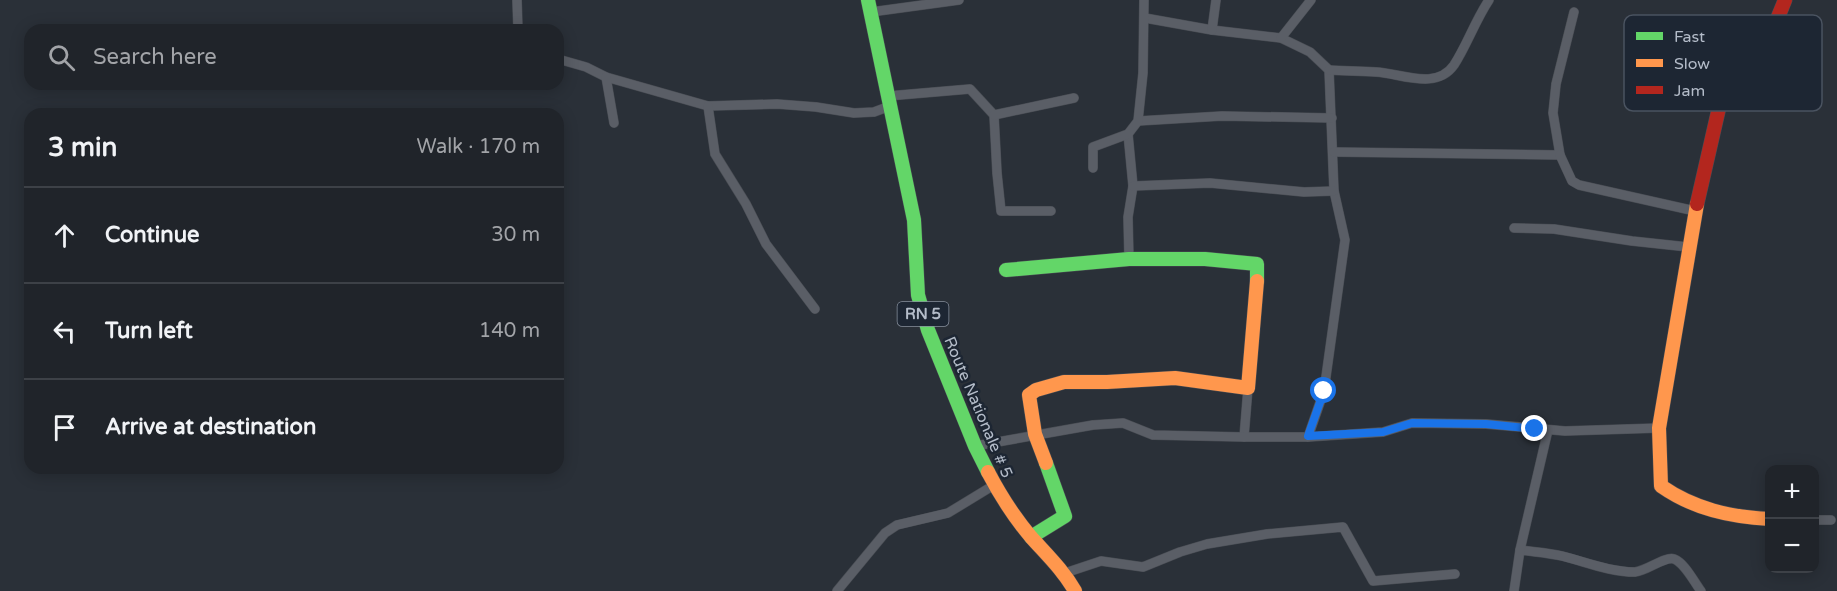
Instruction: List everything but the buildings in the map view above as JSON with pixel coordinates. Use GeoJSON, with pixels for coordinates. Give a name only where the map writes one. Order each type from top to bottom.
{"type":"FeatureCollection","features":[{"type":"Feature","properties":{"kind":"street"},"geometry":{"type":"LineString","coordinates":[[517,0],[518,24]]}},
{"type":"Feature","properties":{"kind":"street"},"geometry":{"type":"LineString","coordinates":[[869,6],[959,0]]}},
{"type":"Feature","properties":{"kind":"street"},"geometry":{"type":"LineString","coordinates":[[1093,168],[1093,147],[1128,134],[1138,121],[1143,73],[1144,0]]}},
{"type":"Feature","properties":{"kind":"street"},"geometry":{"type":"LineString","coordinates":[[1212,30],[1216,0]]}},
{"type":"Feature","properties":{"kind":"street"},"geometry":{"type":"LineString","coordinates":[[1281,38],[1311,0]]}},
{"type":"Feature","properties":{"kind":"street"},"geometry":{"type":"LineString","coordinates":[[1145,18],[1212,30],[1281,38],[1310,52],[1329,70],[1378,72],[1417,80],[1439,78],[1453,67],[1479,14],[1489,0]]}},
{"type":"Feature","properties":{"kind":"street"},"geometry":{"type":"LineString","coordinates":[[1779,15],[1785,0]]}},
{"type":"Feature","properties":{"kind":"street","name":"Route Nationale # 5"},"geometry":{"type":"LineString","coordinates":[[869,6],[914,220],[918,295],[928,330],[975,446],[1003,501],[1031,537],[1065,573],[1075,591]]}},
{"type":"Feature","properties":{"kind":"street"},"geometry":{"type":"LineString","coordinates":[[1574,12],[1556,84],[1553,113],[1560,155],[1572,181],[1579,186],[1695,211]]}},
{"type":"Feature","properties":{"kind":"street"},"geometry":{"type":"LineString","coordinates":[[564,60],[606,77],[708,106],[777,104],[854,113],[874,112],[889,101],[970,89],[994,115],[1001,211],[1051,211]]}},
{"type":"Feature","properties":{"kind":"street"},"geometry":{"type":"LineString","coordinates":[[1308,436],[1324,391],[1345,240],[1334,191],[1329,70]]}},
{"type":"Feature","properties":{"kind":"street"},"geometry":{"type":"LineString","coordinates":[[606,77],[614,123]]}},
{"type":"Feature","properties":{"kind":"street"},"geometry":{"type":"LineString","coordinates":[[994,115],[1074,98]]}},
{"type":"Feature","properties":{"kind":"street"},"geometry":{"type":"LineString","coordinates":[[708,106],[715,154],[746,204],[766,244],[815,309]]}},
{"type":"Feature","properties":{"kind":"street"},"geometry":{"type":"LineString","coordinates":[[1718,111],[1688,247],[1659,428],[1661,486],[1676,498],[1708,512],[1741,519],[1765,519]]}},
{"type":"Feature","properties":{"kind":"street"},"geometry":{"type":"LineString","coordinates":[[1138,121],[1222,116],[1332,118]]}},
{"type":"Feature","properties":{"kind":"street"},"geometry":{"type":"LineString","coordinates":[[1128,134],[1133,186],[1128,217],[1129,258]]}},
{"type":"Feature","properties":{"kind":"street"},"geometry":{"type":"LineString","coordinates":[[1334,152],[1560,155]]}},
{"type":"Feature","properties":{"kind":"street"},"geometry":{"type":"LineString","coordinates":[[1133,186],[1210,183],[1305,192],[1334,191]]}},
{"type":"Feature","properties":{"kind":"street"},"geometry":{"type":"LineString","coordinates":[[1514,228],[1554,229],[1688,247]]}},
{"type":"Feature","properties":{"kind":"street"},"geometry":{"type":"LineString","coordinates":[[1006,270],[1129,258],[1205,259],[1257,264],[1257,296],[1244,436]]}},
{"type":"Feature","properties":{"kind":"street"},"geometry":{"type":"LineString","coordinates":[[1031,537],[1065,516],[1035,434],[1029,395],[1036,390],[1064,382],[1175,378],[1248,388]]}},
{"type":"Feature","properties":{"kind":"street"},"geometry":{"type":"LineString","coordinates":[[975,446],[1035,434],[1123,423],[1153,435],[1244,436],[1308,436],[1383,432],[1412,423],[1486,424],[1548,430],[1659,428]]}},
{"type":"Feature","properties":{"kind":"street"},"geometry":{"type":"LineString","coordinates":[[1514,591],[1520,550],[1548,430]]}},
{"type":"Feature","properties":{"kind":"street"},"geometry":{"type":"LineString","coordinates":[[837,591],[885,533],[897,525],[948,513],[994,485]]}},
{"type":"Feature","properties":{"kind":"street"},"geometry":{"type":"LineString","coordinates":[[1819,520],[1831,520]]}},
{"type":"Feature","properties":{"kind":"street"},"geometry":{"type":"LineString","coordinates":[[1065,573],[1101,561],[1143,567],[1207,544],[1267,534],[1343,527],[1373,581],[1455,574]]}},
{"type":"Feature","properties":{"kind":"street"},"geometry":{"type":"LineString","coordinates":[[1520,550],[1559,555],[1614,570],[1637,572],[1651,568],[1668,558],[1673,559],[1680,563],[1701,591]]}},
{"type":"Feature","properties":{"kind":"traffic: fast"},"geometry":{"type":"LineString","coordinates":[[868,0],[914,220],[918,295],[928,330],[975,446],[988,472]]}},
{"type":"Feature","properties":{"kind":"traffic: fast"},"geometry":{"type":"LineString","coordinates":[[1006,270],[1129,259],[1205,259],[1257,264],[1257,281]]}},
{"type":"Feature","properties":{"kind":"traffic: fast"},"geometry":{"type":"LineString","coordinates":[[1031,537],[1065,516],[1046,463]]}},
{"type":"Feature","properties":{"kind":"traffic: slow"},"geometry":{"type":"LineString","coordinates":[[1697,204],[1659,428],[1661,486],[1699,506],[1727,514],[1765,518]]}},
{"type":"Feature","properties":{"kind":"traffic: slow"},"geometry":{"type":"LineString","coordinates":[[1046,463],[1035,434],[1029,395],[1036,390],[1064,382],[1175,378],[1248,388],[1257,281]]}},
{"type":"Feature","properties":{"kind":"traffic: slow"},"geometry":{"type":"LineString","coordinates":[[988,472],[1019,522],[1060,569],[1075,591]]}},
{"type":"Feature","properties":{"kind":"traffic: jam"},"geometry":{"type":"LineString","coordinates":[[1779,15],[1785,0]]}},
{"type":"Feature","properties":{"kind":"traffic: jam"},"geometry":{"type":"LineString","coordinates":[[1697,204],[1718,111]]}},
{"type":"Feature","properties":{"kind":"route"},"geometry":{"type":"LineString","coordinates":[[1324,391],[1308,436],[1383,432],[1412,423],[1486,424],[1535,429]]}}]}
